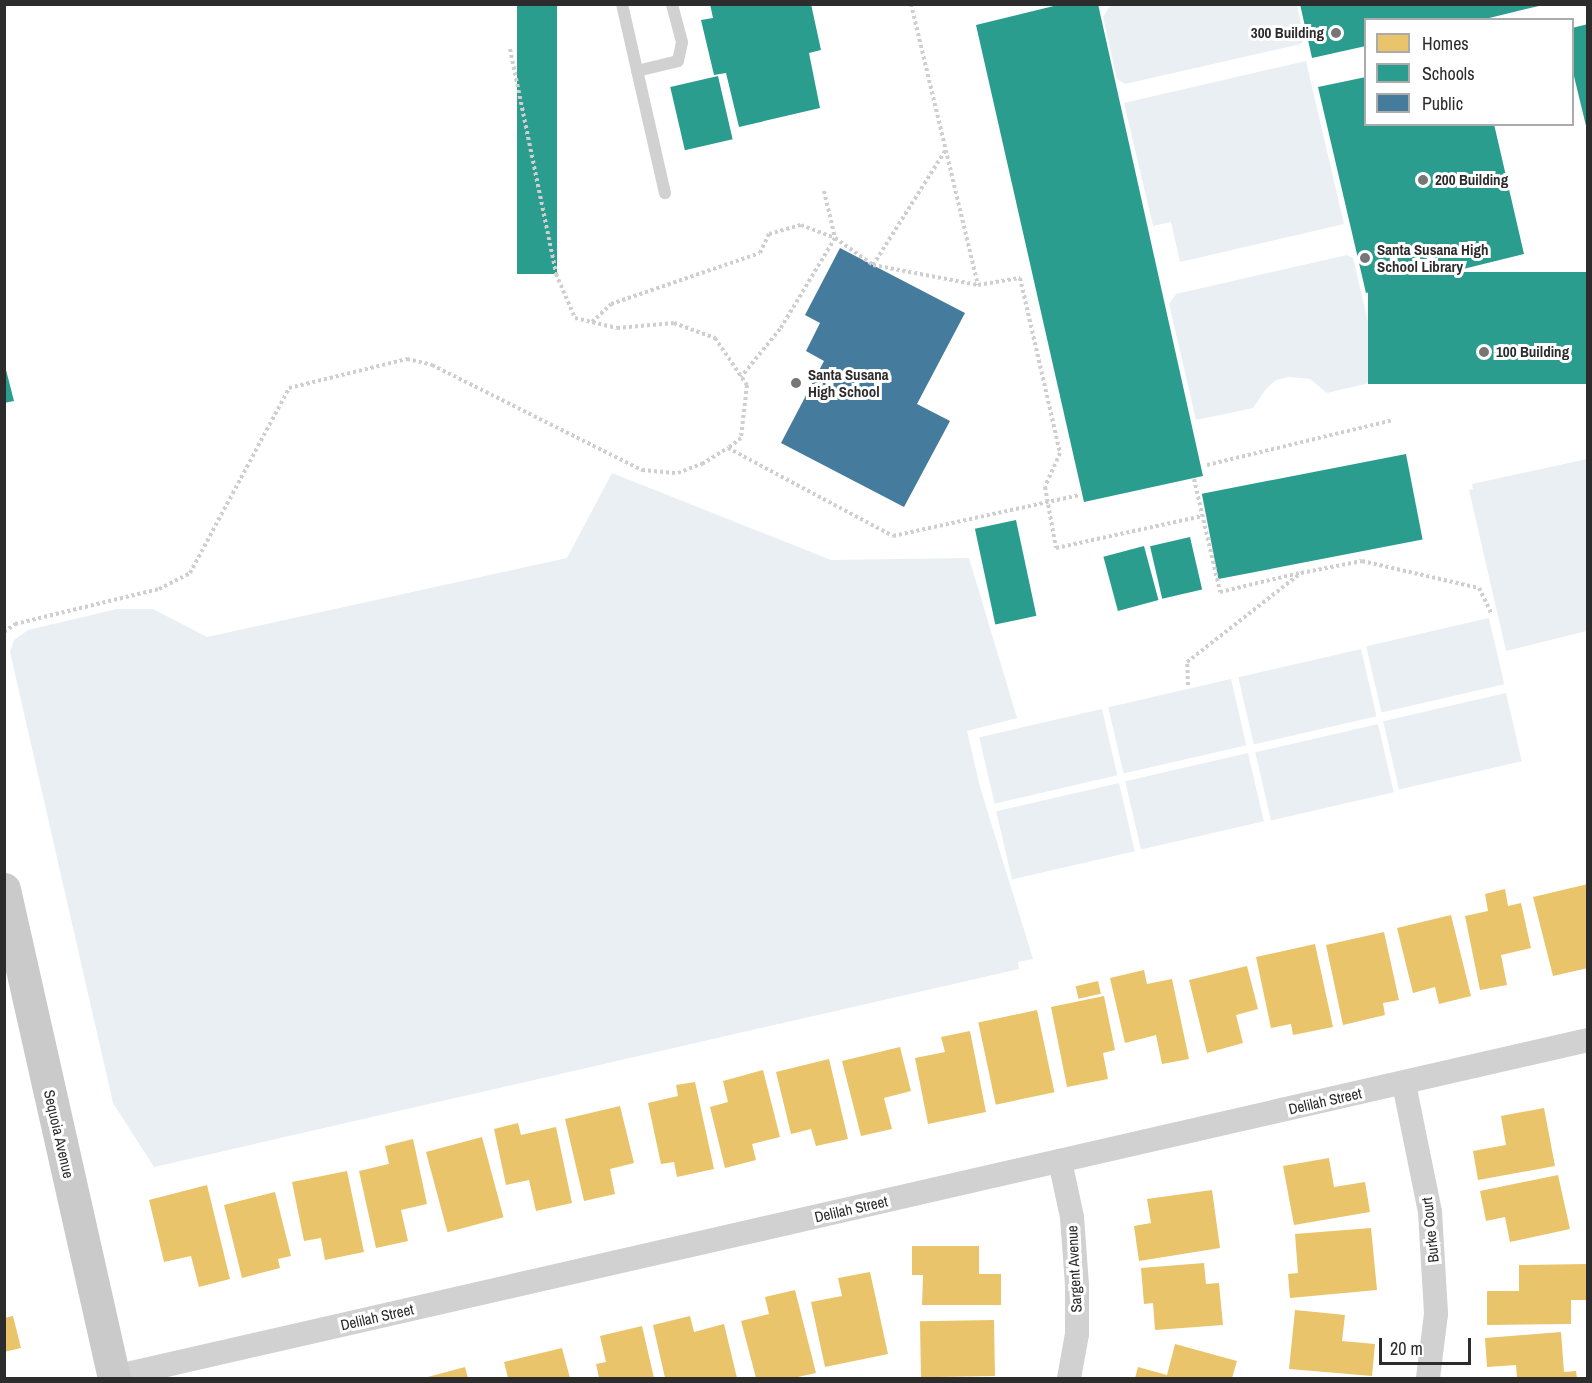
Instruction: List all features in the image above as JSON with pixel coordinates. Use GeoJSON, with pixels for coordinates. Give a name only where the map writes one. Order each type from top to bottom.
{"type":"FeatureCollection","features":[{"type":"Feature","properties":{"kind":"main road","name":"Sequoia Avenue"},"geometry":{"type":"LineString","coordinates":[[4,889],[114,1378]]}},
{"type":"Feature","properties":{"kind":"street","name":"Delilah Street"},"geometry":{"type":"LineString","coordinates":[[114,1378],[1404,1084],[1587,1040]]}},
{"type":"Feature","properties":{"kind":"street","name":"Burke Court"},"geometry":{"type":"LineString","coordinates":[[1404,1084],[1430,1212],[1436,1314],[1428,1378]]}},
{"type":"Feature","properties":{"kind":"street","name":"Sargent Avenue"},"geometry":{"type":"LineString","coordinates":[[1060,1161],[1072,1217],[1077,1285],[1077,1334],[1069,1378]]}},
{"type":"Feature","properties":{"kind":"lane"},"geometry":{"type":"LineString","coordinates":[[622,4],[665,193]]}},
{"type":"Feature","properties":{"kind":"lane"},"geometry":{"type":"LineString","coordinates":[[637,71],[678,61],[682,42],[672,4]]}},
{"type":"Feature","properties":{"kind":"path"},"geometry":{"type":"LineString","coordinates":[[910,4],[978,285]]}},
{"type":"Feature","properties":{"kind":"path"},"geometry":{"type":"LineString","coordinates":[[4,632],[15,624],[159,589],[190,573],[289,388],[407,359],[432,365],[642,470],[678,472],[702,464],[741,438],[747,385],[716,338],[674,323],[617,328],[575,318],[556,274],[510,49]]}},
{"type":"Feature","properties":{"kind":"path"},"geometry":{"type":"LineString","coordinates":[[873,265],[945,150]]}},
{"type":"Feature","properties":{"kind":"path"},"geometry":{"type":"LineString","coordinates":[[741,376],[780,329],[835,238],[824,191]]}},
{"type":"Feature","properties":{"kind":"path"},"geometry":{"type":"LineString","coordinates":[[592,322],[611,304],[760,253],[770,234],[801,225],[835,238],[873,265],[978,285],[1020,278],[1060,453],[1045,487],[1056,548],[1203,516]]}},
{"type":"Feature","properties":{"kind":"path"},"geometry":{"type":"LineString","coordinates":[[1207,465],[1394,420]]}},
{"type":"Feature","properties":{"kind":"path"},"geometry":{"type":"LineString","coordinates":[[728,448],[893,536],[1079,495]]}},
{"type":"Feature","properties":{"kind":"path"},"geometry":{"type":"LineString","coordinates":[[1194,479],[1220,592],[1362,561],[1479,588],[1491,613]]}},
{"type":"Feature","properties":{"kind":"path"},"geometry":{"type":"LineString","coordinates":[[1188,685],[1187,662],[1301,573]]}},
{"type":"Feature","properties":{"kind":"shaded area"},"geometry":{"type":"Polygon","coordinates":[[[1297,5],[1304,39],[1301,44],[1125,84],[1117,79],[1103,17],[1110,6],[1297,5]]]}},
{"type":"Feature","properties":{"kind":"shaded area"},"geometry":{"type":"Polygon","coordinates":[[[1306,61],[1344,224],[1180,262],[1171,222],[1153,226],[1124,103],[1306,61]]]}},
{"type":"Feature","properties":{"kind":"shaded area"},"geometry":{"type":"Polygon","coordinates":[[[1347,255],[1353,258],[1382,380],[1327,393],[1310,379],[1289,377],[1276,380],[1266,389],[1253,408],[1196,420],[1169,304],[1176,294],[1347,255]]]}},
{"type":"Feature","properties":{"kind":"shaded area"},"geometry":{"type":"Polygon","coordinates":[[[1587,459],[1587,631],[1506,651],[1469,490],[1473,489],[1472,484],[1587,459]]]}},
{"type":"Feature","properties":{"kind":"shaded area"},"geometry":{"type":"Polygon","coordinates":[[[612,473],[831,560],[969,558],[1017,718],[967,731],[980,787],[1033,959],[1018,962],[1019,969],[154,1167],[113,1103],[10,652],[14,640],[28,630],[117,609],[153,609],[207,637],[567,558],[612,473]]]}},
{"type":"Feature","properties":{"kind":"shaded area"},"geometry":{"type":"Polygon","coordinates":[[[1489,618],[1504,684],[1382,713],[1366,646],[1489,618]]]}},
{"type":"Feature","properties":{"kind":"shaded area"},"geometry":{"type":"Polygon","coordinates":[[[1361,649],[1377,716],[1254,745],[1238,677],[1361,649]]]}},
{"type":"Feature","properties":{"kind":"shaded area"},"geometry":{"type":"Polygon","coordinates":[[[1231,679],[1246,745],[1124,774],[1108,707],[1231,679]]]}},
{"type":"Feature","properties":{"kind":"shaded area"},"geometry":{"type":"Polygon","coordinates":[[[1506,693],[1522,761],[1399,790],[1383,721],[1506,693]]]}},
{"type":"Feature","properties":{"kind":"shaded area"},"geometry":{"type":"Polygon","coordinates":[[[1102,709],[1117,775],[995,804],[979,737],[1102,709]]]}},
{"type":"Feature","properties":{"kind":"shaded area"},"geometry":{"type":"Polygon","coordinates":[[[1378,724],[1394,792],[1271,821],[1255,752],[1378,724]]]}},
{"type":"Feature","properties":{"kind":"shaded area"},"geometry":{"type":"Polygon","coordinates":[[[1248,753],[1264,821],[1141,850],[1125,781],[1248,753]]]}},
{"type":"Feature","properties":{"kind":"shaded area"},"geometry":{"type":"Polygon","coordinates":[[[1119,783],[1135,851],[1012,880],[996,811],[1119,783]]]}},
{"type":"Feature","properties":{"kind":"building: Homes"},"geometry":{"type":"Polygon","coordinates":[[[1588,884],[1588,968],[1553,976],[1533,897],[1588,884]]]}},
{"type":"Feature","properties":{"kind":"building: Homes"},"geometry":{"type":"Polygon","coordinates":[[[1505,889],[1508,906],[1521,903],[1531,948],[1501,955],[1507,985],[1480,990],[1465,916],[1488,911],[1485,894],[1505,889]]]}},
{"type":"Feature","properties":{"kind":"building: Homes"},"geometry":{"type":"Polygon","coordinates":[[[1451,915],[1471,996],[1439,1004],[1435,987],[1413,993],[1397,928],[1451,915]]]}},
{"type":"Feature","properties":{"kind":"building: Homes"},"geometry":{"type":"Polygon","coordinates":[[[1384,932],[1399,1000],[1383,1003],[1385,1015],[1343,1025],[1326,945],[1384,932]]]}},
{"type":"Feature","properties":{"kind":"building: Homes"},"geometry":{"type":"Polygon","coordinates":[[[1315,944],[1333,1027],[1293,1035],[1291,1024],[1271,1028],[1256,957],[1315,944]]]}},
{"type":"Feature","properties":{"kind":"building: Homes"},"geometry":{"type":"Polygon","coordinates":[[[1247,966],[1258,1009],[1236,1015],[1243,1043],[1207,1053],[1189,980],[1247,966]]]}},
{"type":"Feature","properties":{"kind":"building: Homes"},"geometry":{"type":"Polygon","coordinates":[[[1144,970],[1147,984],[1172,979],[1189,1059],[1162,1064],[1156,1035],[1125,1043],[1110,978],[1144,970]]]}},
{"type":"Feature","properties":{"kind":"building: Homes"},"geometry":{"type":"Polygon","coordinates":[[[1098,981],[1101,994],[1079,999],[1076,986],[1098,981]]]}},
{"type":"Feature","properties":{"kind":"building: Homes"},"geometry":{"type":"Polygon","coordinates":[[[1104,996],[1115,1050],[1103,1053],[1108,1079],[1067,1087],[1051,1007],[1104,996]]]}},
{"type":"Feature","properties":{"kind":"building: Homes"},"geometry":{"type":"Polygon","coordinates":[[[1037,1010],[1054,1092],[996,1105],[978,1022],[1037,1010]]]}},
{"type":"Feature","properties":{"kind":"building: Homes"},"geometry":{"type":"Polygon","coordinates":[[[970,1031],[986,1112],[928,1124],[915,1058],[945,1052],[941,1037],[970,1031]]]}},
{"type":"Feature","properties":{"kind":"building: Homes"},"geometry":{"type":"Polygon","coordinates":[[[900,1047],[911,1091],[884,1098],[892,1129],[861,1136],[842,1061],[900,1047]]]}},
{"type":"Feature","properties":{"kind":"building: Homes"},"geometry":{"type":"Polygon","coordinates":[[[829,1059],[848,1139],[816,1146],[811,1129],[791,1134],[776,1072],[829,1059]]]}},
{"type":"Feature","properties":{"kind":"building: Homes"},"geometry":{"type":"Polygon","coordinates":[[[763,1070],[780,1137],[752,1144],[756,1160],[725,1168],[710,1107],[728,1102],[723,1081],[763,1070]]]}},
{"type":"Feature","properties":{"kind":"building: Homes"},"geometry":{"type":"Polygon","coordinates":[[[695,1082],[714,1169],[677,1177],[674,1162],[661,1164],[648,1103],[678,1096],[676,1085],[695,1082]]]}},
{"type":"Feature","properties":{"kind":"building: Homes"},"geometry":{"type":"Polygon","coordinates":[[[620,1106],[634,1163],[610,1169],[615,1194],[584,1201],[565,1119],[620,1106]]]}},
{"type":"Feature","properties":{"kind":"building: Homes"},"geometry":{"type":"Polygon","coordinates":[[[1544,1108],[1555,1166],[1478,1180],[1473,1151],[1506,1145],[1501,1116],[1544,1108]]]}},
{"type":"Feature","properties":{"kind":"building: Homes"},"geometry":{"type":"Polygon","coordinates":[[[518,1123],[521,1135],[556,1127],[572,1203],[536,1211],[529,1180],[506,1185],[494,1129],[518,1123]]]}},
{"type":"Feature","properties":{"kind":"building: Homes"},"geometry":{"type":"Polygon","coordinates":[[[482,1137],[503,1217],[447,1232],[426,1152],[482,1137]]]}},
{"type":"Feature","properties":{"kind":"building: Homes"},"geometry":{"type":"Polygon","coordinates":[[[413,1139],[427,1204],[401,1210],[408,1241],[376,1248],[359,1171],[389,1164],[385,1146],[413,1139]]]}},
{"type":"Feature","properties":{"kind":"building: Homes"},"geometry":{"type":"Polygon","coordinates":[[[1329,1158],[1334,1187],[1365,1182],[1370,1212],[1294,1225],[1283,1166],[1329,1158]]]}},
{"type":"Feature","properties":{"kind":"building: Homes"},"geometry":{"type":"Polygon","coordinates":[[[347,1171],[364,1252],[325,1260],[321,1238],[304,1241],[292,1182],[347,1171]]]}},
{"type":"Feature","properties":{"kind":"building: Homes"},"geometry":{"type":"Polygon","coordinates":[[[1558,1175],[1570,1229],[1510,1242],[1505,1217],[1486,1221],[1480,1191],[1558,1175]]]}},
{"type":"Feature","properties":{"kind":"building: Homes"},"geometry":{"type":"Polygon","coordinates":[[[207,1185],[230,1279],[199,1287],[191,1256],[164,1262],[149,1200],[207,1185]]]}},
{"type":"Feature","properties":{"kind":"building: Homes"},"geometry":{"type":"Polygon","coordinates":[[[1212,1190],[1220,1248],[1139,1261],[1134,1226],[1151,1223],[1147,1199],[1212,1190]]]}},
{"type":"Feature","properties":{"kind":"building: Homes"},"geometry":{"type":"Polygon","coordinates":[[[275,1192],[291,1256],[278,1259],[280,1268],[242,1278],[224,1205],[275,1192]]]}},
{"type":"Feature","properties":{"kind":"building: Homes"},"geometry":{"type":"Polygon","coordinates":[[[1371,1228],[1377,1290],[1290,1298],[1288,1274],[1298,1273],[1295,1234],[1371,1228]]]}},
{"type":"Feature","properties":{"kind":"building: Homes"},"geometry":{"type":"Polygon","coordinates":[[[912,1246],[979,1246],[979,1274],[1001,1274],[1001,1305],[922,1305],[923,1275],[912,1275],[912,1246]]]}},
{"type":"Feature","properties":{"kind":"building: Homes"},"geometry":{"type":"Polygon","coordinates":[[[1204,1263],[1206,1284],[1219,1283],[1223,1325],[1155,1330],[1153,1303],[1144,1304],[1141,1268],[1204,1263]]]}},
{"type":"Feature","properties":{"kind":"building: Homes"},"geometry":{"type":"Polygon","coordinates":[[[1588,1264],[1588,1300],[1571,1300],[1571,1324],[1487,1325],[1487,1291],[1519,1291],[1519,1265],[1588,1264]]]}},
{"type":"Feature","properties":{"kind":"building: Homes"},"geometry":{"type":"Polygon","coordinates":[[[870,1272],[888,1354],[825,1367],[811,1302],[842,1296],[838,1278],[870,1272]]]}},
{"type":"Feature","properties":{"kind":"building: Homes"},"geometry":{"type":"Polygon","coordinates":[[[795,1290],[816,1373],[793,1378],[756,1378],[741,1321],[769,1314],[765,1297],[795,1290]]]}},
{"type":"Feature","properties":{"kind":"building: Homes"},"geometry":{"type":"Polygon","coordinates":[[[1295,1310],[1345,1315],[1342,1341],[1375,1344],[1372,1376],[1289,1369],[1295,1310]]]}},
{"type":"Feature","properties":{"kind":"building: Homes"},"geometry":{"type":"Polygon","coordinates":[[[13,1316],[21,1348],[4,1352],[4,1318],[13,1316]]]}},
{"type":"Feature","properties":{"kind":"building: Homes"},"geometry":{"type":"Polygon","coordinates":[[[690,1316],[694,1332],[724,1324],[737,1378],[665,1378],[653,1325],[690,1316]]]}},
{"type":"Feature","properties":{"kind":"building: Homes"},"geometry":{"type":"Polygon","coordinates":[[[994,1320],[995,1376],[921,1377],[920,1321],[994,1320]]]}},
{"type":"Feature","properties":{"kind":"building: Homes"},"geometry":{"type":"Polygon","coordinates":[[[642,1326],[654,1378],[599,1378],[596,1364],[606,1362],[600,1336],[642,1326]]]}},
{"type":"Feature","properties":{"kind":"building: Homes"},"geometry":{"type":"Polygon","coordinates":[[[1561,1332],[1564,1372],[1576,1371],[1577,1378],[1517,1378],[1516,1365],[1487,1367],[1485,1338],[1561,1332]]]}},
{"type":"Feature","properties":{"kind":"building: Homes"},"geometry":{"type":"Polygon","coordinates":[[[1175,1344],[1237,1361],[1232,1378],[1135,1378],[1138,1367],[1167,1375],[1175,1344]]]}},
{"type":"Feature","properties":{"kind":"building: Homes"},"geometry":{"type":"Polygon","coordinates":[[[562,1348],[570,1378],[508,1378],[504,1362],[562,1348]]]}},
{"type":"Feature","properties":{"kind":"building: Homes"},"geometry":{"type":"Polygon","coordinates":[[[465,1367],[468,1378],[424,1378],[465,1367]]]}},
{"type":"Feature","properties":{"kind":"building: Schools"},"geometry":{"type":"Polygon","coordinates":[[[517,4],[557,4],[557,274],[517,274],[517,4]]]}},
{"type":"Feature","properties":{"kind":"building: Schools"},"geometry":{"type":"Polygon","coordinates":[[[710,4],[811,4],[821,50],[809,53],[820,108],[739,127],[726,73],[714,75],[701,20],[713,18],[710,4]]]}},
{"type":"Feature","properties":{"kind":"building: Schools"},"geometry":{"type":"Polygon","coordinates":[[[1062,4],[1098,4],[1203,476],[1084,502],[976,25],[1062,4]]]}},
{"type":"Feature","properties":{"kind":"building: Schools","name":"300 Building"},"geometry":{"type":"Polygon","coordinates":[[[1300,4],[1543,4],[1489,18],[1364,18],[1364,46],[1312,58],[1300,4]]]}},
{"type":"Feature","properties":{"kind":"building: Schools"},"geometry":{"type":"Polygon","coordinates":[[[1588,24],[1588,130],[1574,76],[1574,28],[1588,24]]]}},
{"type":"Feature","properties":{"kind":"building: Schools"},"geometry":{"type":"Polygon","coordinates":[[[718,76],[733,139],[685,150],[670,87],[718,76]]]}},
{"type":"Feature","properties":{"kind":"building: Schools","name":"200 Building"},"geometry":{"type":"Polygon","coordinates":[[[1364,77],[1364,126],[1494,126],[1524,254],[1366,293],[1318,87],[1364,77]]]}},
{"type":"Feature","properties":{"kind":"building: Schools","name":"100 Building"},"geometry":{"type":"Polygon","coordinates":[[[1368,272],[1588,272],[1588,384],[1368,384],[1368,272]]]}},
{"type":"Feature","properties":{"kind":"building: Schools"},"geometry":{"type":"Polygon","coordinates":[[[4,362],[14,401],[4,403],[4,362]]]}},
{"type":"Feature","properties":{"kind":"building: Schools"},"geometry":{"type":"Polygon","coordinates":[[[1406,454],[1423,539],[1218,579],[1202,494],[1406,454]]]}},
{"type":"Feature","properties":{"kind":"building: Schools"},"geometry":{"type":"Polygon","coordinates":[[[1016,520],[1036,616],[995,625],[975,529],[1016,520]]]}},
{"type":"Feature","properties":{"kind":"building: Schools"},"geometry":{"type":"Polygon","coordinates":[[[1190,537],[1202,590],[1162,599],[1150,546],[1190,537]]]}},
{"type":"Feature","properties":{"kind":"building: Schools"},"geometry":{"type":"Polygon","coordinates":[[[1144,546],[1158,600],[1118,611],[1103,557],[1144,546]]]}},
{"type":"Feature","properties":{"kind":"building: Public"},"geometry":{"type":"Polygon","coordinates":[[[840,248],[965,313],[917,404],[950,421],[904,507],[781,443],[824,361],[806,351],[820,323],[805,315],[840,248]]]}},
{"type":"Feature","properties":{"kind":"place","name":"300 Building"},"geometry":{"type":"Point","coordinates":[1336,33]}},
{"type":"Feature","properties":{"kind":"place","name":"200 Building"},"geometry":{"type":"Point","coordinates":[1423,180]}},
{"type":"Feature","properties":{"kind":"place","name":"Santa Susana High School Library"},"geometry":{"type":"Point","coordinates":[1365,258]}},
{"type":"Feature","properties":{"kind":"place","name":"100 Building"},"geometry":{"type":"Point","coordinates":[1484,352]}},
{"type":"Feature","properties":{"kind":"place","name":"Santa Susana High School"},"geometry":{"type":"Point","coordinates":[796,383]}}]}
